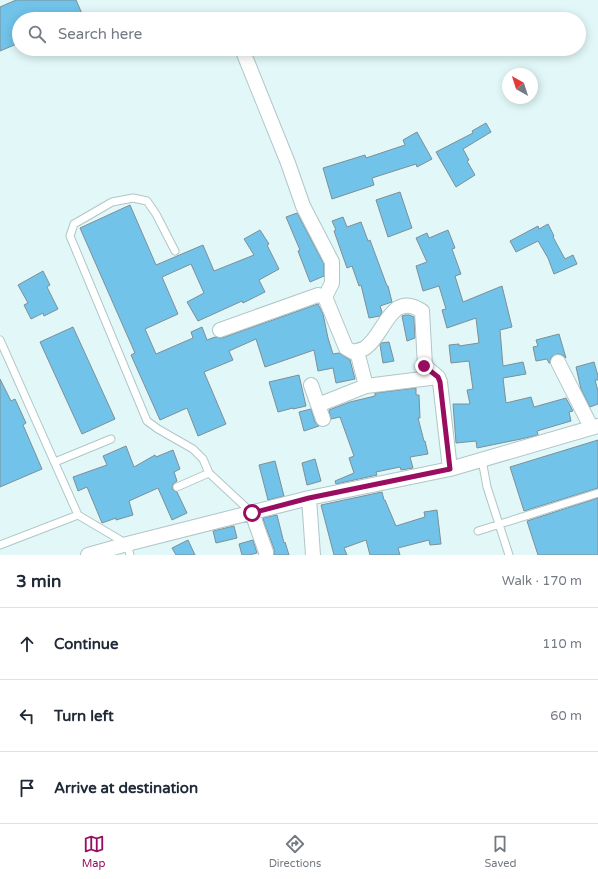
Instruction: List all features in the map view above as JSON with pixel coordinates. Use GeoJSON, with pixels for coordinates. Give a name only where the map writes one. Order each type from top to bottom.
{"type":"FeatureCollection","features":[{"type":"Feature","properties":{"kind":"street"},"geometry":{"type":"LineString","coordinates":[[245,56],[288,163],[303,206],[332,262],[332,283],[325,297],[346,348],[353,352],[365,348],[394,310],[401,306],[416,307],[422,311],[424,366],[438,377],[440,382],[450,469]]}},
{"type":"Feature","properties":{"kind":"street"},"geometry":{"type":"LineString","coordinates":[[220,330],[318,295],[325,297]]}},
{"type":"Feature","properties":{"kind":"street"},"geometry":{"type":"LineString","coordinates":[[360,359],[366,386]]}},
{"type":"Feature","properties":{"kind":"street"},"geometry":{"type":"LineString","coordinates":[[88,555],[128,549],[309,498],[450,469],[594,427],[558,362]]}},
{"type":"Feature","properties":{"kind":"street"},"geometry":{"type":"LineString","coordinates":[[318,405],[366,386],[438,377]]}},
{"type":"Feature","properties":{"kind":"street"},"geometry":{"type":"LineString","coordinates":[[311,385],[323,419]]}},
{"type":"Feature","properties":{"kind":"street"},"geometry":{"type":"LineString","coordinates":[[309,498],[313,555]]}},
{"type":"Feature","properties":{"kind":"street"},"geometry":{"type":"LineString","coordinates":[[252,513],[266,555]]}},
{"type":"Feature","properties":{"kind":"lane"},"geometry":{"type":"LineString","coordinates":[[175,251],[156,214],[147,201],[133,198],[112,202],[74,224],[70,236],[147,421],[193,449],[203,459],[210,473],[252,513]]}},
{"type":"Feature","properties":{"kind":"lane"},"geometry":{"type":"LineString","coordinates":[[0,340],[78,515],[128,549]]}},
{"type":"Feature","properties":{"kind":"lane"},"geometry":{"type":"LineString","coordinates":[[55,462],[111,439]]}},
{"type":"Feature","properties":{"kind":"lane"},"geometry":{"type":"LineString","coordinates":[[482,460],[487,487],[509,555]]}},
{"type":"Feature","properties":{"kind":"lane"},"geometry":{"type":"LineString","coordinates":[[177,487],[210,473]]}},
{"type":"Feature","properties":{"kind":"lane"},"geometry":{"type":"LineString","coordinates":[[478,531],[598,493]]}},
{"type":"Feature","properties":{"kind":"lane"},"geometry":{"type":"LineString","coordinates":[[0,545],[78,515]]}},
{"type":"Feature","properties":{"kind":"building"},"geometry":{"type":"Polygon","coordinates":[[[16,0],[76,0],[81,12],[12,12],[12,46],[0,51],[0,7],[16,0]]]}},
{"type":"Feature","properties":{"kind":"building"},"geometry":{"type":"Polygon","coordinates":[[[486,123],[491,132],[463,149],[469,160],[467,161],[475,175],[456,187],[436,152],[473,133],[472,131],[486,123]]]}},
{"type":"Feature","properties":{"kind":"building"},"geometry":{"type":"Polygon","coordinates":[[[417,132],[432,159],[417,167],[416,164],[372,178],[374,185],[332,199],[323,168],[365,155],[366,158],[405,145],[403,140],[417,132]]]}},
{"type":"Feature","properties":{"kind":"building"},"geometry":{"type":"Polygon","coordinates":[[[400,192],[412,228],[388,237],[376,200],[400,192]]]}},
{"type":"Feature","properties":{"kind":"building"},"geometry":{"type":"Polygon","coordinates":[[[130,205],[156,265],[203,245],[214,271],[254,255],[244,239],[260,230],[269,244],[267,245],[279,269],[259,280],[265,292],[243,303],[242,301],[198,321],[187,302],[204,293],[191,264],[162,277],[178,314],[145,329],[156,354],[193,338],[191,332],[202,327],[207,340],[215,337],[222,338],[318,304],[323,314],[333,354],[339,353],[350,360],[355,379],[336,383],[333,368],[318,371],[314,350],[265,367],[256,339],[229,351],[233,360],[204,372],[226,424],[198,436],[187,408],[160,420],[131,355],[135,353],[80,228],[130,205]]]}},
{"type":"Feature","properties":{"kind":"building"},"geometry":{"type":"Polygon","coordinates":[[[297,213],[324,264],[324,276],[310,282],[298,251],[300,250],[286,217],[297,213]]]}},
{"type":"Feature","properties":{"kind":"building"},"geometry":{"type":"Polygon","coordinates":[[[343,217],[347,227],[361,222],[368,241],[370,240],[388,286],[392,302],[380,306],[382,312],[380,316],[369,318],[361,285],[359,286],[352,266],[347,268],[332,221],[343,217]]]}},
{"type":"Feature","properties":{"kind":"building"},"geometry":{"type":"Polygon","coordinates":[[[548,224],[565,259],[573,255],[577,264],[554,274],[548,258],[538,241],[516,252],[510,241],[538,226],[539,229],[548,224]]]}},
{"type":"Feature","properties":{"kind":"building"},"geometry":{"type":"Polygon","coordinates":[[[448,230],[455,248],[452,249],[461,274],[455,276],[463,302],[502,286],[512,327],[500,330],[503,366],[523,362],[526,374],[503,378],[506,403],[531,397],[534,407],[566,398],[573,411],[569,412],[571,421],[537,431],[538,435],[477,448],[476,441],[456,443],[453,404],[470,404],[467,390],[473,389],[469,361],[451,363],[449,345],[459,344],[459,346],[479,343],[476,318],[447,328],[442,310],[446,309],[439,286],[423,291],[416,266],[427,262],[416,238],[427,233],[429,238],[448,230]]]}},
{"type":"Feature","properties":{"kind":"building"},"geometry":{"type":"Polygon","coordinates":[[[43,271],[50,285],[47,287],[58,309],[44,316],[43,313],[31,319],[24,305],[28,303],[18,285],[43,271]]]}},
{"type":"Feature","properties":{"kind":"building"},"geometry":{"type":"Polygon","coordinates":[[[405,315],[414,317],[415,338],[407,341],[402,316],[405,315]]]}},
{"type":"Feature","properties":{"kind":"building"},"geometry":{"type":"Polygon","coordinates":[[[73,327],[115,419],[82,434],[40,342],[73,327]]]}},
{"type":"Feature","properties":{"kind":"building"},"geometry":{"type":"Polygon","coordinates":[[[559,334],[566,358],[558,354],[551,357],[550,363],[547,359],[536,361],[533,347],[538,346],[536,340],[559,334]]]}},
{"type":"Feature","properties":{"kind":"building"},"geometry":{"type":"Polygon","coordinates":[[[389,342],[394,361],[383,363],[380,345],[381,343],[389,342]]]}},
{"type":"Feature","properties":{"kind":"building"},"geometry":{"type":"Polygon","coordinates":[[[594,362],[598,376],[598,380],[595,380],[598,391],[598,404],[590,407],[581,389],[576,367],[594,362]]]}},
{"type":"Feature","properties":{"kind":"building"},"geometry":{"type":"Polygon","coordinates":[[[299,375],[306,406],[278,412],[269,382],[299,375]]]}},
{"type":"Feature","properties":{"kind":"building"},"geometry":{"type":"Polygon","coordinates":[[[0,379],[11,401],[15,399],[26,423],[23,425],[42,469],[0,487],[0,379]]]}},
{"type":"Feature","properties":{"kind":"building"},"geometry":{"type":"Polygon","coordinates":[[[416,388],[416,395],[419,395],[420,418],[418,418],[428,454],[410,457],[413,468],[401,470],[400,467],[376,472],[377,475],[336,484],[335,481],[354,473],[349,458],[354,456],[340,417],[331,419],[329,410],[350,402],[375,396],[375,393],[416,388]]]}},
{"type":"Feature","properties":{"kind":"building"},"geometry":{"type":"Polygon","coordinates":[[[311,409],[315,422],[319,426],[304,431],[299,412],[311,409]]]}},
{"type":"Feature","properties":{"kind":"building"},"geometry":{"type":"Polygon","coordinates":[[[598,440],[598,488],[524,511],[510,467],[598,440]]]}},
{"type":"Feature","properties":{"kind":"building"},"geometry":{"type":"Polygon","coordinates":[[[126,446],[134,467],[155,455],[156,457],[173,450],[180,469],[174,472],[177,481],[173,484],[172,489],[177,492],[187,513],[172,520],[158,488],[129,501],[133,515],[116,520],[116,518],[102,523],[87,487],[78,491],[73,477],[107,465],[103,456],[126,446]]]}},
{"type":"Feature","properties":{"kind":"building"},"geometry":{"type":"Polygon","coordinates":[[[315,459],[321,481],[307,485],[302,463],[315,459]]]}},
{"type":"Feature","properties":{"kind":"building"},"geometry":{"type":"Polygon","coordinates":[[[275,461],[284,496],[268,500],[259,465],[275,461]]]}},
{"type":"Feature","properties":{"kind":"building"},"geometry":{"type":"Polygon","coordinates":[[[382,492],[396,526],[425,517],[424,512],[437,510],[441,544],[430,545],[429,540],[398,548],[400,555],[370,555],[366,540],[344,548],[347,555],[334,555],[321,505],[382,492]]]}},
{"type":"Feature","properties":{"kind":"building"},"geometry":{"type":"Polygon","coordinates":[[[598,498],[598,555],[538,555],[527,521],[598,498]]]}},
{"type":"Feature","properties":{"kind":"building"},"geometry":{"type":"Polygon","coordinates":[[[277,515],[284,543],[285,542],[289,555],[274,555],[274,549],[264,522],[263,518],[277,515]]]}},
{"type":"Feature","properties":{"kind":"building"},"geometry":{"type":"Polygon","coordinates":[[[234,526],[237,538],[216,543],[213,531],[234,526]]]}},
{"type":"Feature","properties":{"kind":"building"},"geometry":{"type":"Polygon","coordinates":[[[188,540],[195,555],[176,555],[172,548],[188,540]]]}},
{"type":"Feature","properties":{"kind":"building"},"geometry":{"type":"Polygon","coordinates":[[[253,540],[257,553],[242,555],[239,544],[253,540]]]}},
{"type":"Feature","properties":{"kind":"route"},"geometry":{"type":"LineString","coordinates":[[252,513],[309,498],[450,469],[440,382],[438,377],[424,366]]}}]}
